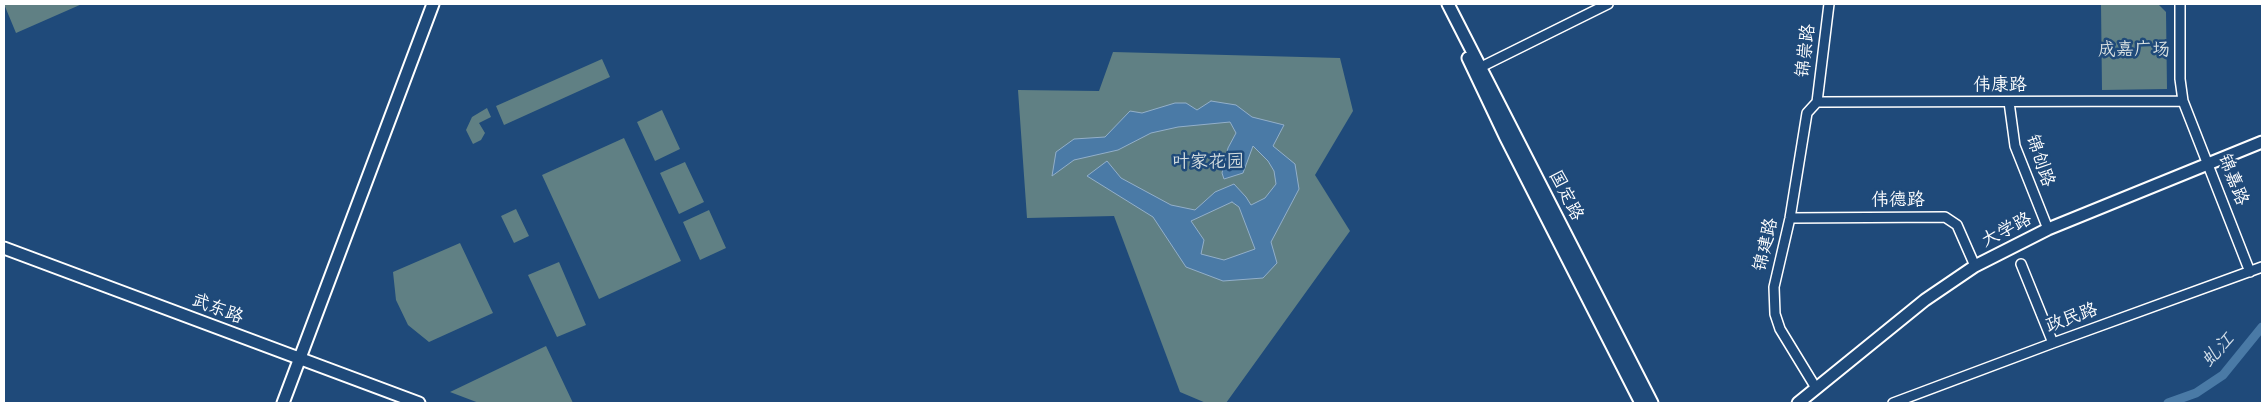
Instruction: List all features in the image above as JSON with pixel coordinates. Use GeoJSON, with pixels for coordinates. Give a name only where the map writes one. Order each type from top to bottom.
{"type":"FeatureCollection","features":[{"type":"Feature","properties":{"kind":"street"},"geometry":{"type":"LineString","coordinates":[[283,403],[433,4]]}},
{"type":"Feature","properties":{"kind":"street","name":"国定路"},"geometry":{"type":"LineString","coordinates":[[1440,4],[1478,68],[1504,136],[1641,403]]}},
{"type":"Feature","properties":{"kind":"street","name":"国定路"},"geometry":{"type":"LineString","coordinates":[[1448,4],[1478,68],[1652,403]]}},
{"type":"Feature","properties":{"kind":"street"},"geometry":{"type":"LineString","coordinates":[[1478,68],[1608,4]]}},
{"type":"Feature","properties":{"kind":"street","name":"锦崇路"},"geometry":{"type":"LineString","coordinates":[[1817,102],[1829,4]]}},
{"type":"Feature","properties":{"kind":"street","name":"锦嘉路"},"geometry":{"type":"LineString","coordinates":[[2180,4],[2180,79],[2183,101],[2250,272]]}},
{"type":"Feature","properties":{"kind":"street","name":"伟康路"},"geometry":{"type":"LineString","coordinates":[[1817,102],[2183,101]]}},
{"type":"Feature","properties":{"kind":"street","name":"锦建路"},"geometry":{"type":"LineString","coordinates":[[1816,388],[1780,329],[1775,314],[1774,287],[1790,218],[1807,113],[1817,102]]}},
{"type":"Feature","properties":{"kind":"street","name":"锦创路"},"geometry":{"type":"LineString","coordinates":[[2009,102],[2014,146],[2048,229]]}},
{"type":"Feature","properties":{"kind":"street","name":"大学路"},"geometry":{"type":"LineString","coordinates":[[1798,403],[1925,300],[1975,266],[2048,229],[2262,142]]}},
{"type":"Feature","properties":{"kind":"street","name":"伟德路"},"geometry":{"type":"LineString","coordinates":[[1790,218],[1944,217],[1957,225],[1975,266]]}},
{"type":"Feature","properties":{"kind":"street","name":"武东路"},"geometry":{"type":"LineString","coordinates":[[4,248],[419,403]]}},
{"type":"Feature","properties":{"kind":"street"},"geometry":{"type":"LineString","coordinates":[[2021,264],[2053,342]]}},
{"type":"Feature","properties":{"kind":"street","name":"政民路"},"geometry":{"type":"LineString","coordinates":[[1893,403],[2053,342],[2262,268]]}},
{"type":"Feature","properties":{"kind":"green space"},"geometry":{"type":"Polygon","coordinates":[[[4,4],[82,4],[16,33],[4,4]]]}},
{"type":"Feature","properties":{"kind":"green space","name":"成嘉广场"},"geometry":{"type":"Polygon","coordinates":[[[2101,4],[2158,4],[2166,12],[2167,89],[2102,90],[2101,4]]]}},
{"type":"Feature","properties":{"kind":"green space","name":"叶家花园"},"geometry":{"type":"Polygon","coordinates":[[[1113,52],[1340,58],[1353,111],[1315,175],[1350,231],[1226,403],[1206,403],[1180,392],[1114,216],[1027,218],[1018,90],[1099,91],[1113,52]]]}},
{"type":"Feature","properties":{"kind":"green space"},"geometry":{"type":"Polygon","coordinates":[[[602,59],[610,77],[504,125],[496,106],[602,59]]]}},
{"type":"Feature","properties":{"kind":"green space"},"geometry":{"type":"Polygon","coordinates":[[[487,108],[491,117],[479,123],[485,133],[481,140],[473,144],[466,130],[472,117],[487,108]]]}},
{"type":"Feature","properties":{"kind":"green space"},"geometry":{"type":"Polygon","coordinates":[[[662,110],[680,149],[655,161],[637,122],[662,110]]]}},
{"type":"Feature","properties":{"kind":"green space"},"geometry":{"type":"Polygon","coordinates":[[[624,138],[681,261],[599,299],[542,175],[624,138]]]}},
{"type":"Feature","properties":{"kind":"green space"},"geometry":{"type":"Polygon","coordinates":[[[685,162],[704,202],[679,214],[660,173],[685,162]]]}},
{"type":"Feature","properties":{"kind":"green space"},"geometry":{"type":"Polygon","coordinates":[[[516,209],[529,236],[514,243],[501,216],[516,209]]]}},
{"type":"Feature","properties":{"kind":"green space"},"geometry":{"type":"Polygon","coordinates":[[[709,210],[726,248],[700,260],[683,222],[709,210]]]}},
{"type":"Feature","properties":{"kind":"green space"},"geometry":{"type":"Polygon","coordinates":[[[460,243],[493,313],[429,342],[408,325],[396,300],[393,272],[460,243]]]}},
{"type":"Feature","properties":{"kind":"green space"},"geometry":{"type":"Polygon","coordinates":[[[559,262],[586,325],[557,337],[528,275],[559,262]]]}},
{"type":"Feature","properties":{"kind":"green space"},"geometry":{"type":"Polygon","coordinates":[[[546,346],[573,403],[479,403],[450,392],[546,346]]]}},
{"type":"Feature","properties":{"kind":"water"},"geometry":{"type":"Polygon","coordinates":[[[1211,101],[1236,105],[1252,117],[1284,125],[1273,146],[1295,164],[1299,189],[1271,242],[1277,263],[1263,278],[1223,281],[1186,267],[1153,217],[1087,176],[1107,161],[1121,178],[1171,205],[1195,210],[1215,192],[1234,184],[1251,205],[1265,198],[1276,184],[1274,171],[1268,161],[1253,146],[1243,173],[1224,179],[1222,173],[1228,148],[1236,133],[1230,122],[1178,127],[1151,133],[1118,150],[1074,160],[1052,176],[1056,152],[1074,139],[1105,137],[1130,111],[1142,113],[1175,103],[1186,103],[1197,110],[1211,101]],[[1232,202],[1191,221],[1204,240],[1201,254],[1224,260],[1255,249],[1239,207],[1232,202]]]}},
{"type":"Feature","properties":{"kind":"waterway","name":"虬江"},"geometry":{"type":"LineString","coordinates":[[2168,403],[2196,393],[2223,375],[2262,327]]}}]}
